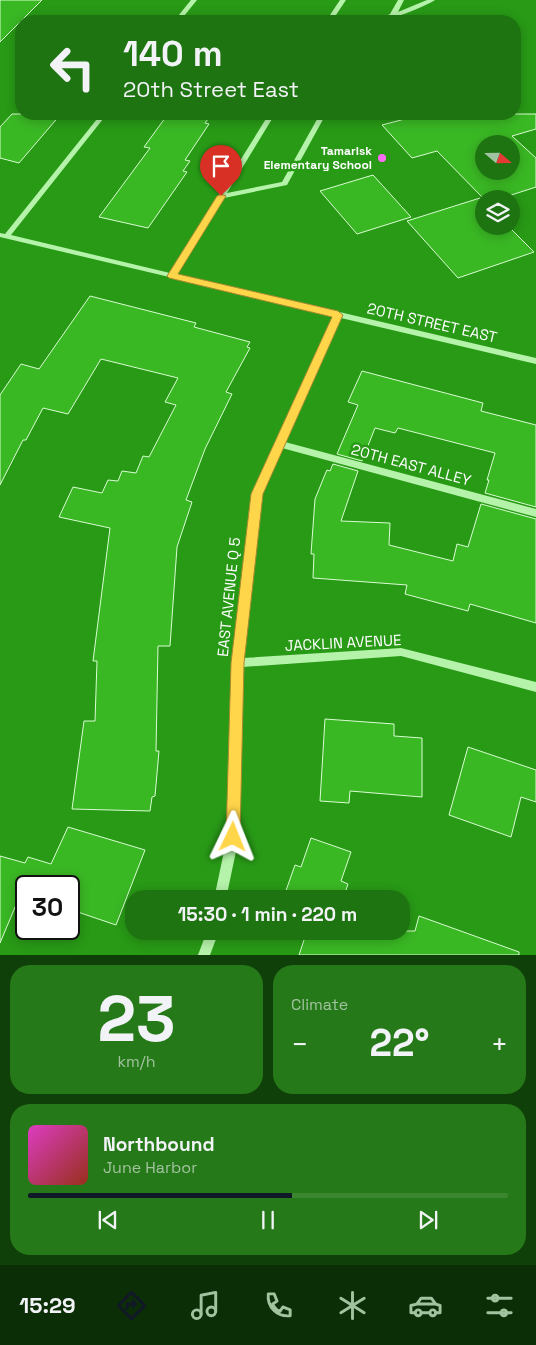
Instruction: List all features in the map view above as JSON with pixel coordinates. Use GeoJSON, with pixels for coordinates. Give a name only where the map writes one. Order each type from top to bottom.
{"type":"FeatureCollection","features":[{"type":"Feature","properties":{"kind":"street"},"geometry":{"type":"LineString","coordinates":[[182,15],[194,0]]}},
{"type":"Feature","properties":{"kind":"street"},"geometry":{"type":"LineString","coordinates":[[334,15],[343,0]]}},
{"type":"Feature","properties":{"kind":"street"},"geometry":{"type":"LineString","coordinates":[[393,15],[401,0]]}},
{"type":"Feature","properties":{"kind":"street"},"geometry":{"type":"LineString","coordinates":[[397,15],[432,0]]}},
{"type":"Feature","properties":{"kind":"street"},"geometry":{"type":"LineString","coordinates":[[3,236],[99,120]]}},
{"type":"Feature","properties":{"kind":"street"},"geometry":{"type":"LineString","coordinates":[[172,276],[268,120]]}},
{"type":"Feature","properties":{"kind":"street"},"geometry":{"type":"LineString","coordinates":[[221,196],[285,184],[320,120]]}},
{"type":"Feature","properties":{"kind":"street","name":"20TH STREET EAST"},"geometry":{"type":"LineString","coordinates":[[3,236],[536,361]]}},
{"type":"Feature","properties":{"kind":"street","name":"EAST AVENUE Q 5"},"geometry":{"type":"LineString","coordinates":[[222,890],[233,837],[238,663],[257,494],[338,315]]}},
{"type":"Feature","properties":{"kind":"street","name":"20TH EAST ALLEY"},"geometry":{"type":"LineString","coordinates":[[280,444],[536,513]]}},
{"type":"Feature","properties":{"kind":"street","name":"JACKLIN AVENUE"},"geometry":{"type":"LineString","coordinates":[[238,663],[401,652],[536,687]]}},
{"type":"Feature","properties":{"kind":"street"},"geometry":{"type":"LineString","coordinates":[[204,955],[210,940]]}},
{"type":"Feature","properties":{"kind":"building"},"geometry":{"type":"Polygon","coordinates":[[[0,0],[42,0],[27,15],[15,15],[15,27],[0,42],[0,0]]]}},
{"type":"Feature","properties":{"kind":"building"},"geometry":{"type":"Polygon","coordinates":[[[12,114],[15,114],[15,120],[56,120],[19,163],[0,158],[0,127],[12,114]]]}},
{"type":"Feature","properties":{"kind":"building"},"geometry":{"type":"Polygon","coordinates":[[[521,114],[536,114],[536,129],[515,135],[475,135],[475,180],[520,180],[520,143],[536,158],[536,187],[520,192],[520,190],[475,190],[437,151],[412,158],[382,125],[401,120],[521,120],[521,114]]]}},
{"type":"Feature","properties":{"kind":"building"},"geometry":{"type":"Polygon","coordinates":[[[164,120],[207,120],[205,123],[209,124],[185,160],[190,161],[183,171],[187,172],[148,228],[99,217],[150,148],[144,147],[164,120]]]}},
{"type":"Feature","properties":{"kind":"building"},"geometry":{"type":"Polygon","coordinates":[[[373,175],[411,217],[357,234],[320,191],[373,175]]]}},
{"type":"Feature","properties":{"kind":"building"},"geometry":{"type":"Polygon","coordinates":[[[475,200],[475,235],[517,235],[534,252],[458,278],[407,221],[475,200]]]}},
{"type":"Feature","properties":{"kind":"building"},"geometry":{"type":"Polygon","coordinates":[[[90,296],[196,323],[194,327],[250,342],[247,347],[250,348],[226,392],[232,394],[205,449],[186,500],[192,502],[177,547],[170,646],[158,646],[156,751],[159,751],[155,796],[152,797],[150,811],[72,809],[84,721],[95,721],[97,661],[93,661],[110,528],[59,517],[73,487],[102,493],[108,480],[118,481],[122,471],[136,473],[143,456],[149,457],[176,405],[165,402],[178,378],[101,359],[68,414],[43,408],[26,440],[23,440],[0,485],[0,395],[21,364],[39,369],[90,296]]]}},
{"type":"Feature","properties":{"kind":"building"},"geometry":{"type":"Polygon","coordinates":[[[362,371],[483,403],[481,411],[536,425],[536,507],[485,493],[495,453],[398,428],[395,433],[375,428],[362,461],[337,454],[358,405],[348,402],[362,371]]]}},
{"type":"Feature","properties":{"kind":"building"},"geometry":{"type":"Polygon","coordinates":[[[333,464],[358,471],[341,521],[390,523],[389,545],[453,561],[457,544],[468,547],[481,504],[536,519],[536,623],[470,604],[468,611],[405,594],[407,585],[313,578],[314,554],[311,554],[315,499],[327,470],[330,471],[333,464]]]}},
{"type":"Feature","properties":{"kind":"building"},"geometry":{"type":"Polygon","coordinates":[[[325,719],[394,724],[394,736],[422,738],[422,797],[350,791],[349,803],[320,801],[325,719]]]}},
{"type":"Feature","properties":{"kind":"building"},"geometry":{"type":"Polygon","coordinates":[[[468,747],[536,770],[536,802],[521,797],[511,837],[449,815],[468,747]]]}},
{"type":"Feature","properties":{"kind":"building"},"geometry":{"type":"Polygon","coordinates":[[[68,827],[145,850],[130,890],[125,890],[125,902],[116,925],[80,913],[80,875],[15,875],[15,907],[0,943],[0,856],[25,863],[28,857],[51,864],[68,827]]]}},
{"type":"Feature","properties":{"kind":"building"},"geometry":{"type":"Polygon","coordinates":[[[311,838],[351,852],[341,881],[348,884],[346,890],[286,890],[295,865],[301,867],[311,838]]]}},
{"type":"Feature","properties":{"kind":"building"},"geometry":{"type":"Polygon","coordinates":[[[419,916],[519,952],[519,955],[299,955],[304,940],[410,940],[410,931],[415,931],[419,916]]]}},
{"type":"Feature","properties":{"kind":"place","name":"Tamarisk Elementary School"},"geometry":{"type":"Point","coordinates":[382,158]}},
{"type":"Feature","properties":{"kind":"route"},"geometry":{"type":"LineString","coordinates":[[221,196],[172,276],[338,315],[257,494],[238,663],[233,837]]}}]}
